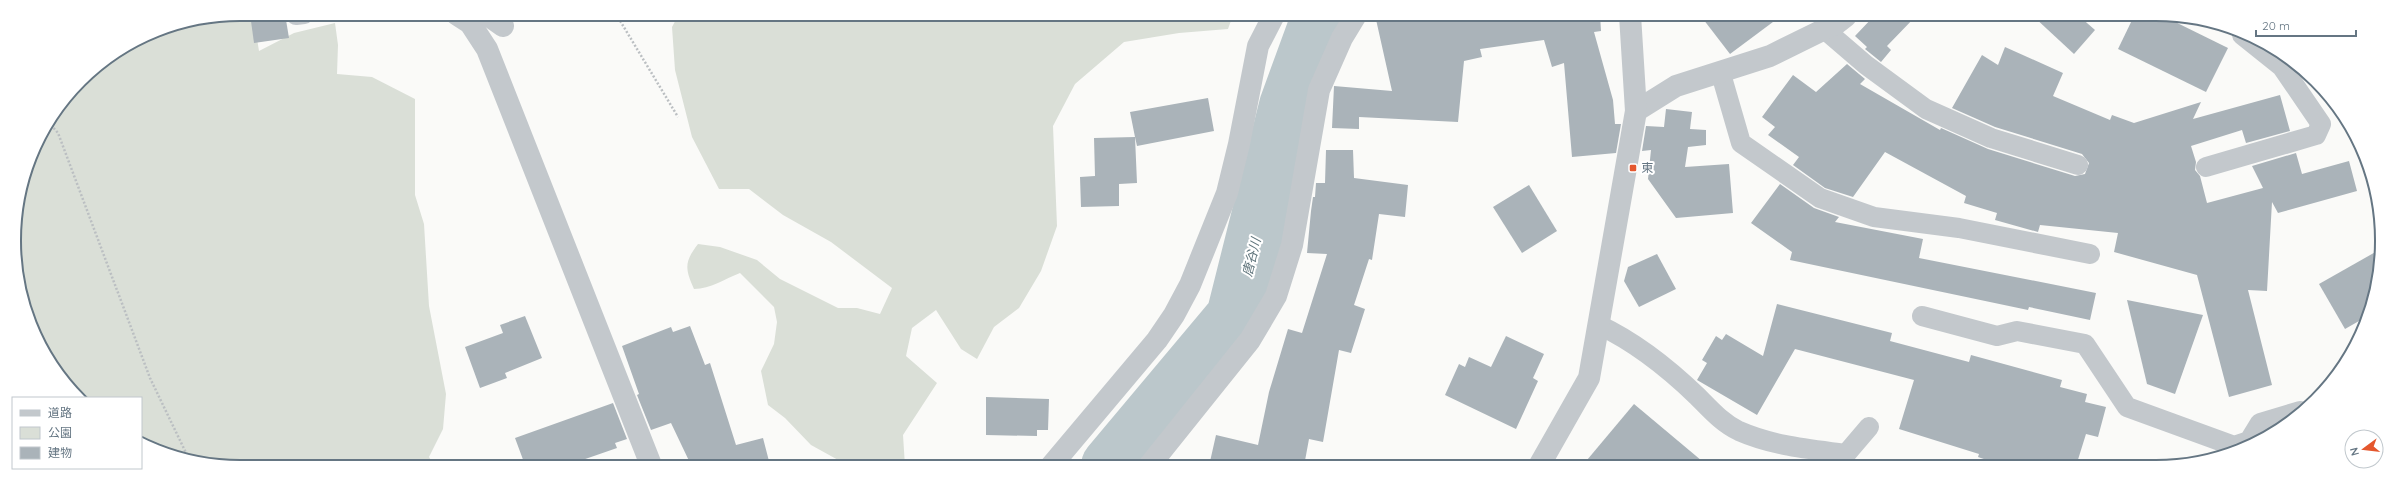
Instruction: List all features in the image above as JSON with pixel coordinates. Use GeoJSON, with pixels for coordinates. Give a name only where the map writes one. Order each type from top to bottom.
{"type":"FeatureCollection","features":[{"type":"Feature","properties":{"kind":"street"},"geometry":{"type":"LineString","coordinates":[[467,21],[470,23],[487,49],[649,460]]}},
{"type":"Feature","properties":{"kind":"street"},"geometry":{"type":"LineString","coordinates":[[1056,460],[1157,340],[1174,315],[1190,285],[1227,192],[1239,144],[1258,46],[1271,21]]}},
{"type":"Feature","properties":{"kind":"street"},"geometry":{"type":"LineString","coordinates":[[1154,460],[1250,340],[1276,296],[1292,245],[1319,90],[1342,38],[1352,21]]}},
{"type":"Feature","properties":{"kind":"street"},"geometry":{"type":"LineString","coordinates":[[1542,460],[1589,378],[1636,111],[1630,21]]}},
{"type":"Feature","properties":{"kind":"street"},"geometry":{"type":"LineString","coordinates":[[1636,111],[1676,86],[1721,74],[1770,56],[1840,21]]}},
{"type":"Feature","properties":{"kind":"lane"},"geometry":{"type":"LineString","coordinates":[[1824,29],[1866,65],[1926,109],[1991,138],[2078,165]]}},
{"type":"Feature","properties":{"kind":"lane"},"geometry":{"type":"LineString","coordinates":[[2206,167],[2316,135],[2321,124],[2282,67],[2254,44]]}},
{"type":"Feature","properties":{"kind":"lane"},"geometry":{"type":"LineString","coordinates":[[1721,74],[1741,143],[1820,198],[1874,217],[1959,228],[2090,254]]}},
{"type":"Feature","properties":{"kind":"lane"},"geometry":{"type":"LineString","coordinates":[[1922,316],[1997,336],[2017,331],[2085,344],[2128,407],[2233,445]]}},
{"type":"Feature","properties":{"kind":"lane"},"geometry":{"type":"LineString","coordinates":[[1599,325],[1630,341],[1696,396],[1717,417],[1738,430],[1771,443],[1846,454],[1869,427]]}},
{"type":"Feature","properties":{"kind":"lane"},"geometry":{"type":"LineString","coordinates":[[2251,438],[2260,423],[2290,414]]}},
{"type":"Feature","properties":{"kind":"path"},"geometry":{"type":"LineString","coordinates":[[620,21],[678,117]]}},
{"type":"Feature","properties":{"kind":"path"},"geometry":{"type":"LineString","coordinates":[[53,127],[58,133],[150,378],[186,453]]}},
{"type":"Feature","properties":{"kind":"green space"},"geometry":{"type":"Polygon","coordinates":[[[226,21],[254,21],[259,51],[294,33],[335,23],[338,45],[337,74],[372,77],[415,99],[415,195],[424,224],[429,306],[446,394],[443,429],[429,457],[431,460],[226,460],[198,456],[184,453],[142,436],[142,397],[86,397],[75,385],[50,350],[28,297],[21,255],[21,226],[28,184],[44,143],[66,107],[96,75],[131,50],[184,28],[226,21]]]}},
{"type":"Feature","properties":{"kind":"green space"},"geometry":{"type":"Polygon","coordinates":[[[675,21],[1231,21],[1228,29],[1179,33],[1124,42],[1075,84],[1053,126],[1057,226],[1041,271],[1019,308],[994,327],[977,359],[961,349],[936,310],[912,328],[906,356],[937,383],[903,435],[905,460],[838,460],[811,445],[785,418],[768,405],[761,371],[774,344],[777,322],[774,307],[740,273],[712,286],[694,289],[687,266],[693,250],[698,244],[720,247],[757,260],[780,279],[838,308],[857,308],[880,314],[892,288],[831,242],[783,215],[749,189],[719,189],[692,137],[675,70],[672,27],[675,21]]]}},
{"type":"Feature","properties":{"kind":"building"},"geometry":{"type":"Polygon","coordinates":[[[251,21],[286,21],[289,38],[254,43],[251,21]]]}},
{"type":"Feature","properties":{"kind":"building"},"geometry":{"type":"Polygon","coordinates":[[[1376,21],[1600,21],[1601,31],[1594,32],[1613,100],[1615,124],[1621,124],[1616,153],[1572,157],[1564,63],[1552,67],[1544,40],[1480,49],[1482,57],[1464,61],[1458,122],[1359,117],[1359,129],[1332,128],[1334,86],[1392,91],[1376,21]]]}},
{"type":"Feature","properties":{"kind":"building"},"geometry":{"type":"Polygon","coordinates":[[[1705,21],[1774,21],[1730,54],[1705,21]]]}},
{"type":"Feature","properties":{"kind":"building"},"geometry":{"type":"Polygon","coordinates":[[[1869,21],[1911,21],[1887,46],[1891,50],[1881,62],[1865,49],[1867,47],[1855,36],[1869,21]]]}},
{"type":"Feature","properties":{"kind":"building"},"geometry":{"type":"Polygon","coordinates":[[[2038,21],[2085,21],[2095,30],[2074,54],[2038,21]]]}},
{"type":"Feature","properties":{"kind":"building"},"geometry":{"type":"Polygon","coordinates":[[[2132,21],[2174,22],[2228,48],[2206,92],[2118,49],[2132,21]]]}},
{"type":"Feature","properties":{"kind":"building"},"geometry":{"type":"Polygon","coordinates":[[[2005,47],[2063,73],[2053,96],[2110,120],[2112,115],[2134,123],[2201,102],[2193,119],[2280,95],[2290,131],[2246,143],[2242,130],[2191,146],[2196,162],[2195,170],[2200,176],[2207,203],[2263,188],[2252,166],[2296,153],[2302,174],[2349,161],[2357,191],[2278,213],[2272,202],[2267,291],[2248,290],[2272,385],[2229,397],[2197,275],[2114,252],[2118,233],[2040,225],[2038,232],[1995,220],[1997,213],[1964,203],[1966,196],[1885,152],[1853,197],[1825,188],[1793,165],[1799,157],[1768,135],[1775,127],[1762,117],[1793,75],[1816,92],[1847,64],[1865,79],[1860,84],[1940,130],[1941,128],[1988,149],[2075,176],[2085,174],[2089,163],[2082,154],[1995,127],[1952,108],[1982,55],[1998,65],[2005,47]]]}},
{"type":"Feature","properties":{"kind":"building"},"geometry":{"type":"Polygon","coordinates":[[[1208,98],[1214,131],[1137,146],[1130,112],[1208,98]]]}},
{"type":"Feature","properties":{"kind":"building"},"geometry":{"type":"Polygon","coordinates":[[[1666,109],[1692,112],[1690,129],[1706,130],[1706,145],[1688,147],[1685,167],[1729,164],[1733,213],[1676,218],[1648,179],[1651,150],[1642,151],[1646,126],[1664,127],[1666,109]]]}},
{"type":"Feature","properties":{"kind":"building"},"geometry":{"type":"Polygon","coordinates":[[[1135,137],[1137,183],[1119,184],[1119,206],[1081,207],[1080,177],[1095,176],[1094,138],[1135,137]]]}},
{"type":"Feature","properties":{"kind":"building"},"geometry":{"type":"Polygon","coordinates":[[[1326,150],[1353,150],[1354,178],[1408,185],[1405,217],[1379,214],[1372,260],[1369,259],[1354,305],[1365,309],[1351,353],[1339,350],[1323,442],[1309,439],[1305,460],[1210,460],[1216,435],[1258,445],[1269,392],[1288,329],[1302,333],[1327,254],[1307,253],[1311,211],[1313,197],[1315,197],[1316,183],[1325,183],[1326,150]]]}},
{"type":"Feature","properties":{"kind":"building"},"geometry":{"type":"Polygon","coordinates":[[[1780,184],[1814,208],[1839,217],[1835,222],[1923,239],[1919,258],[2096,293],[2090,320],[2029,307],[2028,310],[1790,260],[1792,252],[1751,223],[1780,184]]]}},
{"type":"Feature","properties":{"kind":"building"},"geometry":{"type":"Polygon","coordinates":[[[1529,185],[1557,231],[1522,253],[1493,207],[1529,185]]]}},
{"type":"Feature","properties":{"kind":"building"},"geometry":{"type":"Polygon","coordinates":[[[2375,252],[2368,297],[2359,321],[2345,329],[2319,284],[2375,252]]]}},
{"type":"Feature","properties":{"kind":"building"},"geometry":{"type":"Polygon","coordinates":[[[1657,254],[1676,289],[1639,307],[1624,281],[1628,267],[1657,254]]]}},
{"type":"Feature","properties":{"kind":"building"},"geometry":{"type":"Polygon","coordinates":[[[2127,300],[2203,315],[2175,394],[2147,384],[2127,300]]]}},
{"type":"Feature","properties":{"kind":"building"},"geometry":{"type":"Polygon","coordinates":[[[1777,304],[1892,333],[1890,341],[1969,362],[1971,355],[2062,380],[2060,387],[2087,394],[2085,402],[2106,407],[2098,437],[2086,434],[2078,460],[1987,460],[1978,457],[1979,454],[1899,429],[1914,380],[1795,349],[1757,415],[1697,380],[1707,363],[1702,360],[1716,336],[1722,340],[1726,334],[1763,356],[1777,304]]]}},
{"type":"Feature","properties":{"kind":"building"},"geometry":{"type":"Polygon","coordinates":[[[525,316],[542,358],[505,373],[507,378],[480,388],[465,347],[503,333],[500,325],[525,316]]]}},
{"type":"Feature","properties":{"kind":"building"},"geometry":{"type":"Polygon","coordinates":[[[690,326],[705,365],[710,363],[736,445],[763,438],[769,460],[689,460],[671,423],[651,430],[637,395],[639,394],[622,346],[671,327],[673,332],[690,326]]]}},
{"type":"Feature","properties":{"kind":"building"},"geometry":{"type":"Polygon","coordinates":[[[1506,336],[1544,354],[1533,378],[1538,381],[1516,429],[1445,395],[1459,364],[1465,367],[1469,357],[1491,367],[1506,336]]]}},
{"type":"Feature","properties":{"kind":"building"},"geometry":{"type":"Polygon","coordinates":[[[986,397],[1049,399],[1048,430],[1037,430],[1037,436],[986,435],[986,397]]]}},
{"type":"Feature","properties":{"kind":"building"},"geometry":{"type":"Polygon","coordinates":[[[613,403],[627,439],[615,443],[617,448],[582,460],[523,460],[515,438],[613,403]]]}},
{"type":"Feature","properties":{"kind":"building"},"geometry":{"type":"Polygon","coordinates":[[[1634,404],[1701,460],[1587,460],[1634,404]]]}},
{"type":"Feature","properties":{"kind":"waterway","name":"唐谷川"},"geometry":{"type":"LineString","coordinates":[[1116,460],[1236,317],[1289,106],[1316,32],[1324,21]]}},
{"type":"Feature","properties":{"kind":"place","name":"東"},"geometry":{"type":"Point","coordinates":[1633,168]}}]}
